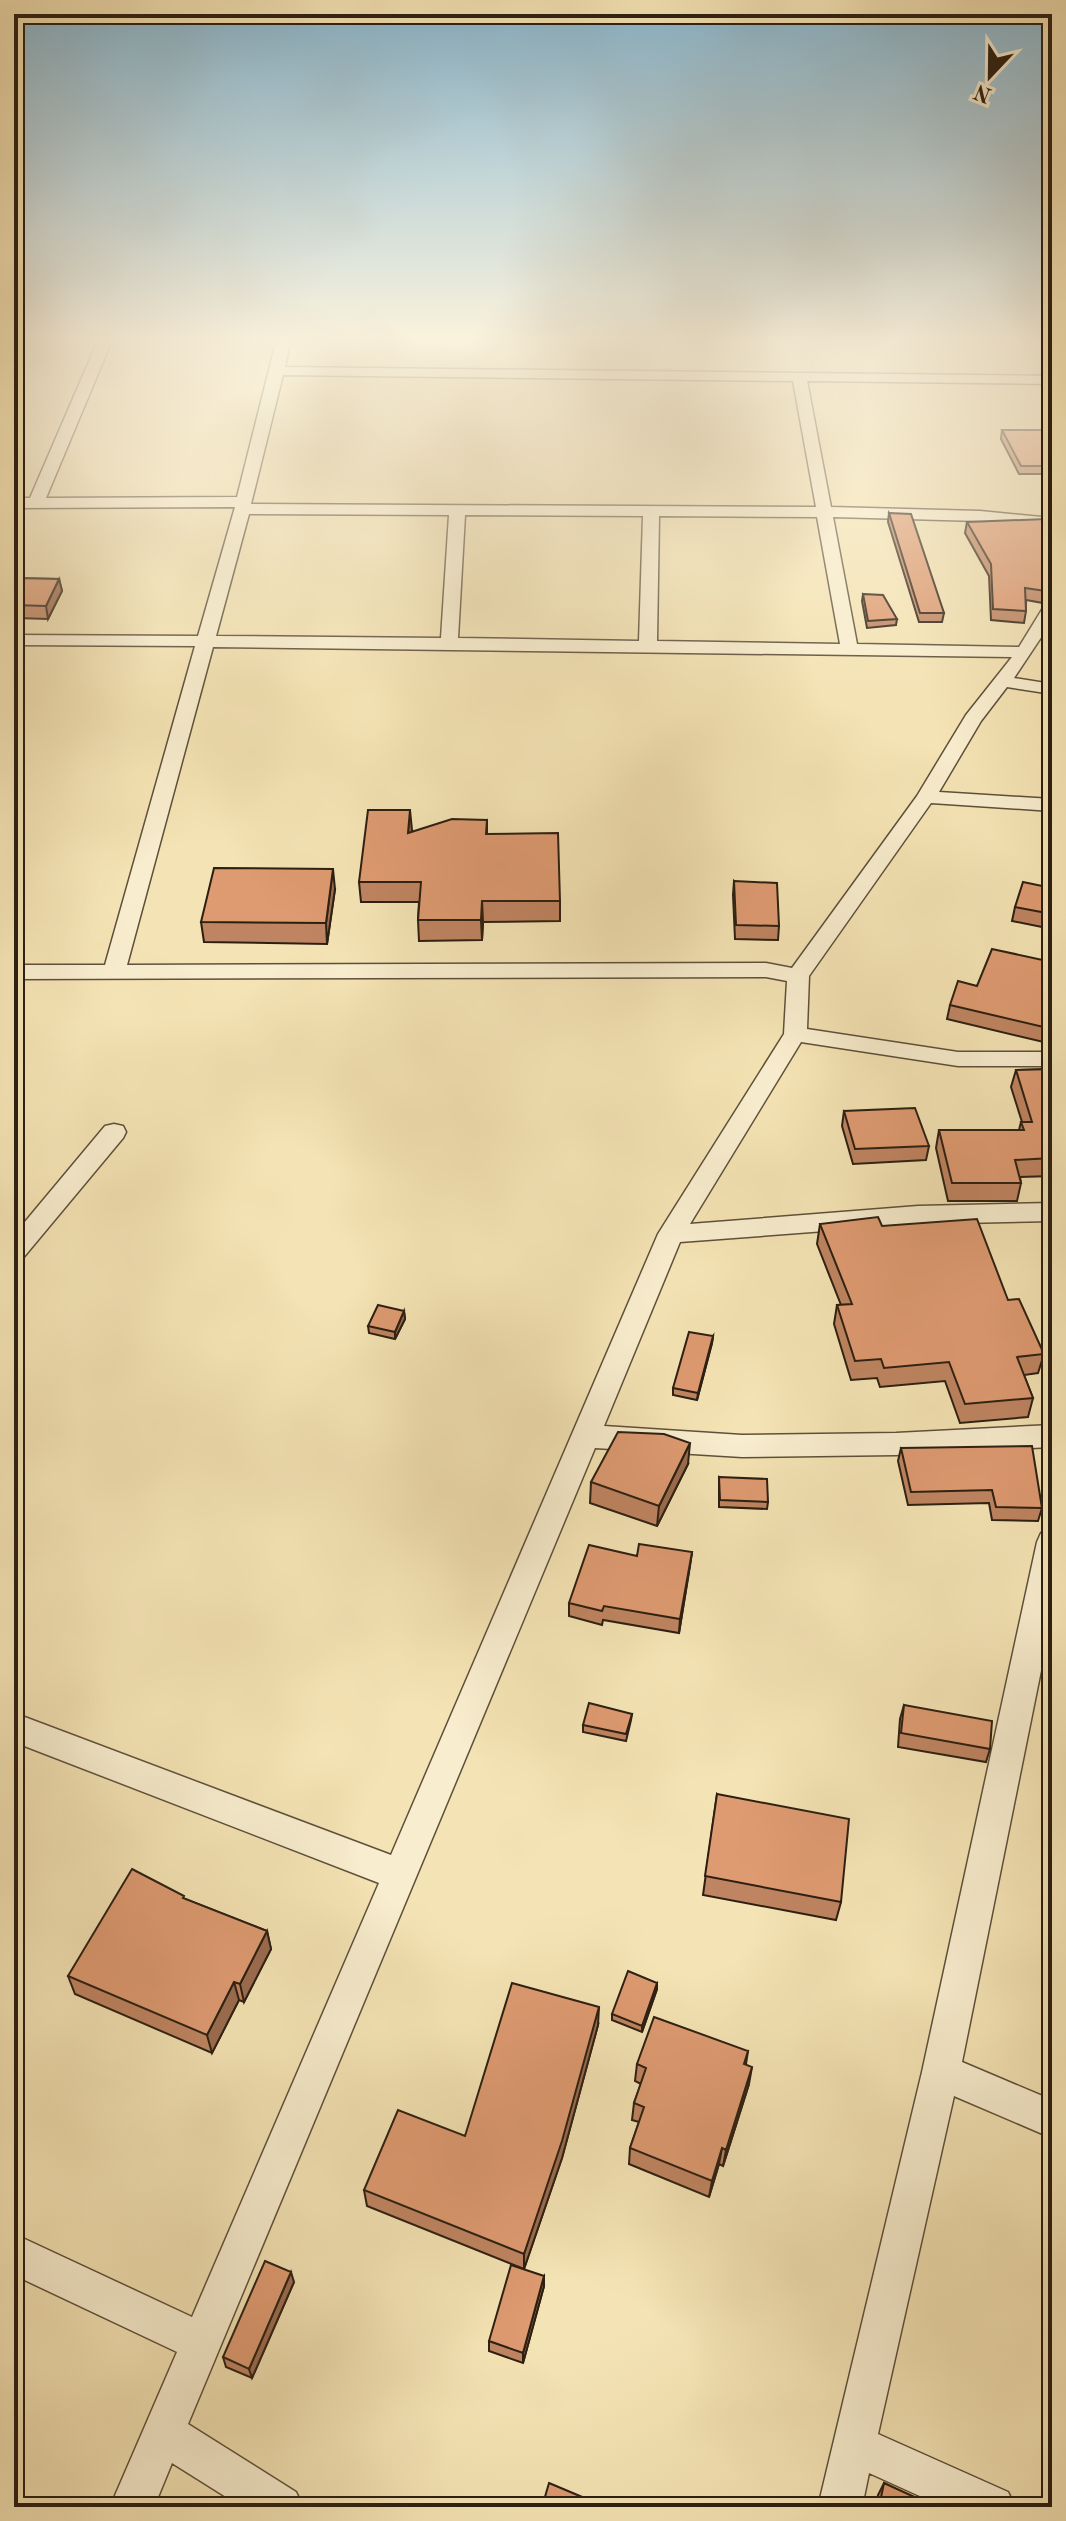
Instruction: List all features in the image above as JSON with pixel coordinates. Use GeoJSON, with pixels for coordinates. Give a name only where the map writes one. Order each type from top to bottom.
{"type":"FeatureCollection","features":[{"type":"Feature","properties":{"kind":"street"},"geometry":{"type":"LineString","coordinates":[[36,503],[56,456]]}},
{"type":"Feature","properties":{"kind":"street"},"geometry":{"type":"LineString","coordinates":[[114,973],[256,456]]}},
{"type":"Feature","properties":{"kind":"street"},"geometry":{"type":"LineString","coordinates":[[814,456],[850,651]]}},
{"type":"Feature","properties":{"kind":"street"},"geometry":{"type":"LineString","coordinates":[[14,503],[824,512],[980,516],[1052,523]]}},
{"type":"Feature","properties":{"kind":"street"},"geometry":{"type":"LineString","coordinates":[[449,643],[457,509]]}},
{"type":"Feature","properties":{"kind":"street"},"geometry":{"type":"LineString","coordinates":[[648,647],[648,587],[654,537],[650,509]]}},
{"type":"Feature","properties":{"kind":"street"},"geometry":{"type":"LineString","coordinates":[[132,2507],[671,1234],[795,1034],[798,976],[926,797],[973,719],[1025,652],[1052,607]]}},
{"type":"Feature","properties":{"kind":"street"},"geometry":{"type":"LineString","coordinates":[[14,640],[1025,652]]}},
{"type":"Feature","properties":{"kind":"street"},"geometry":{"type":"LineString","coordinates":[[1002,681],[1052,689]]}},
{"type":"Feature","properties":{"kind":"street"},"geometry":{"type":"LineString","coordinates":[[926,797],[1052,805]]}},
{"type":"Feature","properties":{"kind":"street"},"geometry":{"type":"LineString","coordinates":[[14,972],[553,968],[766,970],[798,976]]}},
{"type":"Feature","properties":{"kind":"street"},"geometry":{"type":"LineString","coordinates":[[795,1034],[889,1051],[958,1059],[1052,1059]]}},
{"type":"Feature","properties":{"kind":"street"},"geometry":{"type":"LineString","coordinates":[[14,1252],[114,1132]]}},
{"type":"Feature","properties":{"kind":"street"},"geometry":{"type":"LineString","coordinates":[[671,1234],[918,1215],[1052,1212]]}},
{"type":"Feature","properties":{"kind":"street"},"geometry":{"type":"LineString","coordinates":[[585,1436],[742,1446],[896,1444],[1052,1436]]}},
{"type":"Feature","properties":{"kind":"street"},"geometry":{"type":"LineString","coordinates":[[840,2507],[941,2072],[1052,1542]]}},
{"type":"Feature","properties":{"kind":"street"},"geometry":{"type":"LineString","coordinates":[[14,1727],[398,1874]]}},
{"type":"Feature","properties":{"kind":"street"},"geometry":{"type":"LineString","coordinates":[[941,2072],[1052,2119]]}},
{"type":"Feature","properties":{"kind":"street"},"geometry":{"type":"LineString","coordinates":[[14,2254],[201,2342]]}},
{"type":"Feature","properties":{"kind":"street"},"geometry":{"type":"LineString","coordinates":[[163,2433],[281,2507]]}},
{"type":"Feature","properties":{"kind":"street"},"geometry":{"type":"LineString","coordinates":[[855,2445],[993,2507]]}},
{"type":"Feature","properties":{"kind":"building"},"geometry":{"type":"Polygon","coordinates":[[[1016,456],[1052,456],[1052,493],[1043,466],[1021,466],[1016,456]]]}},
{"type":"Feature","properties":{"kind":"building"},"geometry":{"type":"Polygon","coordinates":[[[889,513],[911,514],[944,613],[920,613],[889,513]]]}},
{"type":"Feature","properties":{"kind":"building"},"geometry":{"type":"Polygon","coordinates":[[[1047,519],[1052,527],[1052,552],[1045,553],[1052,570],[1045,591],[1025,588],[1026,611],[993,609],[991,564],[967,522],[1047,519]]]}},
{"type":"Feature","properties":{"kind":"building"},"geometry":{"type":"Polygon","coordinates":[[[14,578],[59,579],[46,606],[14,605],[14,578]]]}},
{"type":"Feature","properties":{"kind":"building"},"geometry":{"type":"Polygon","coordinates":[[[863,594],[883,595],[897,619],[868,621],[863,594]]]}},
{"type":"Feature","properties":{"kind":"building"},"geometry":{"type":"Polygon","coordinates":[[[368,810],[410,810],[408,833],[452,819],[487,820],[486,834],[558,833],[560,901],[482,901],[481,920],[418,920],[421,882],[359,882],[368,810]]]}},
{"type":"Feature","properties":{"kind":"building"},"geometry":{"type":"Polygon","coordinates":[[[214,868],[333,869],[326,923],[201,922],[214,868]]]}},
{"type":"Feature","properties":{"kind":"building"},"geometry":{"type":"Polygon","coordinates":[[[734,881],[777,883],[779,926],[736,925],[734,881]]]}},
{"type":"Feature","properties":{"kind":"building"},"geometry":{"type":"Polygon","coordinates":[[[1023,882],[1052,888],[1052,914],[1015,907],[1023,882]]]}},
{"type":"Feature","properties":{"kind":"building"},"geometry":{"type":"Polygon","coordinates":[[[992,949],[1052,962],[1052,1029],[950,1005],[958,981],[977,986],[992,949]]]}},
{"type":"Feature","properties":{"kind":"building"},"geometry":{"type":"Polygon","coordinates":[[[1052,1069],[1052,1158],[1015,1160],[1021,1183],[952,1183],[939,1130],[1024,1130],[1021,1122],[1032,1122],[1016,1070],[1052,1069]]]}},
{"type":"Feature","properties":{"kind":"building"},"geometry":{"type":"Polygon","coordinates":[[[915,1108],[929,1146],[855,1149],[844,1111],[915,1108]]]}},
{"type":"Feature","properties":{"kind":"building"},"geometry":{"type":"Polygon","coordinates":[[[878,1217],[882,1226],[977,1219],[1008,1300],[1019,1299],[1044,1354],[1017,1357],[1033,1398],[965,1404],[949,1362],[884,1368],[881,1359],[855,1361],[837,1305],[852,1304],[820,1224],[878,1217]]]}},
{"type":"Feature","properties":{"kind":"building"},"geometry":{"type":"Polygon","coordinates":[[[378,1305],[404,1311],[395,1332],[368,1326],[378,1305]]]}},
{"type":"Feature","properties":{"kind":"building"},"geometry":{"type":"Polygon","coordinates":[[[689,1332],[713,1336],[698,1393],[673,1388],[689,1332]]]}},
{"type":"Feature","properties":{"kind":"building"},"geometry":{"type":"Polygon","coordinates":[[[618,1432],[664,1434],[690,1443],[659,1506],[591,1482],[618,1432]]]}},
{"type":"Feature","properties":{"kind":"building"},"geometry":{"type":"Polygon","coordinates":[[[1032,1446],[1042,1508],[996,1507],[992,1490],[911,1492],[901,1448],[1032,1446]]]}},
{"type":"Feature","properties":{"kind":"building"},"geometry":{"type":"Polygon","coordinates":[[[719,1477],[767,1479],[768,1502],[720,1500],[719,1477]]]}},
{"type":"Feature","properties":{"kind":"building"},"geometry":{"type":"Polygon","coordinates":[[[639,1544],[692,1552],[680,1619],[604,1606],[602,1611],[569,1603],[589,1545],[637,1556],[639,1544]]]}},
{"type":"Feature","properties":{"kind":"building"},"geometry":{"type":"Polygon","coordinates":[[[589,1703],[632,1714],[626,1734],[583,1725],[589,1703]]]}},
{"type":"Feature","properties":{"kind":"building"},"geometry":{"type":"Polygon","coordinates":[[[904,1705],[992,1721],[990,1749],[901,1733],[904,1705]]]}},
{"type":"Feature","properties":{"kind":"building"},"geometry":{"type":"Polygon","coordinates":[[[717,1794],[849,1819],[841,1902],[705,1876],[717,1794]]]}},
{"type":"Feature","properties":{"kind":"building"},"geometry":{"type":"Polygon","coordinates":[[[132,1869],[183,1898],[267,1931],[240,1984],[234,1982],[207,2035],[68,1976],[132,1869]]]}},
{"type":"Feature","properties":{"kind":"building"},"geometry":{"type":"Polygon","coordinates":[[[628,1971],[657,1983],[642,2026],[612,2014],[628,1971]]]}},
{"type":"Feature","properties":{"kind":"building"},"geometry":{"type":"Polygon","coordinates":[[[512,1983],[599,2007],[562,2141],[524,2254],[364,2190],[398,2110],[465,2136],[512,1983]]]}},
{"type":"Feature","properties":{"kind":"building"},"geometry":{"type":"Polygon","coordinates":[[[654,2017],[748,2051],[744,2064],[752,2067],[726,2150],[722,2148],[712,2181],[630,2148],[644,2107],[634,2103],[646,2068],[637,2064],[654,2017]]]}},
{"type":"Feature","properties":{"kind":"building"},"geometry":{"type":"Polygon","coordinates":[[[265,2261],[291,2272],[249,2369],[223,2357],[265,2261]]]}},
{"type":"Feature","properties":{"kind":"building"},"geometry":{"type":"Polygon","coordinates":[[[511,2265],[544,2276],[523,2353],[489,2341],[511,2265]]]}},
{"type":"Feature","properties":{"kind":"building"},"geometry":{"type":"Polygon","coordinates":[[[549,2483],[606,2507],[542,2507],[549,2483]]]}},
{"type":"Feature","properties":{"kind":"building"},"geometry":{"type":"Polygon","coordinates":[[[884,2483],[932,2505],[879,2507],[884,2483]]]}}]}
